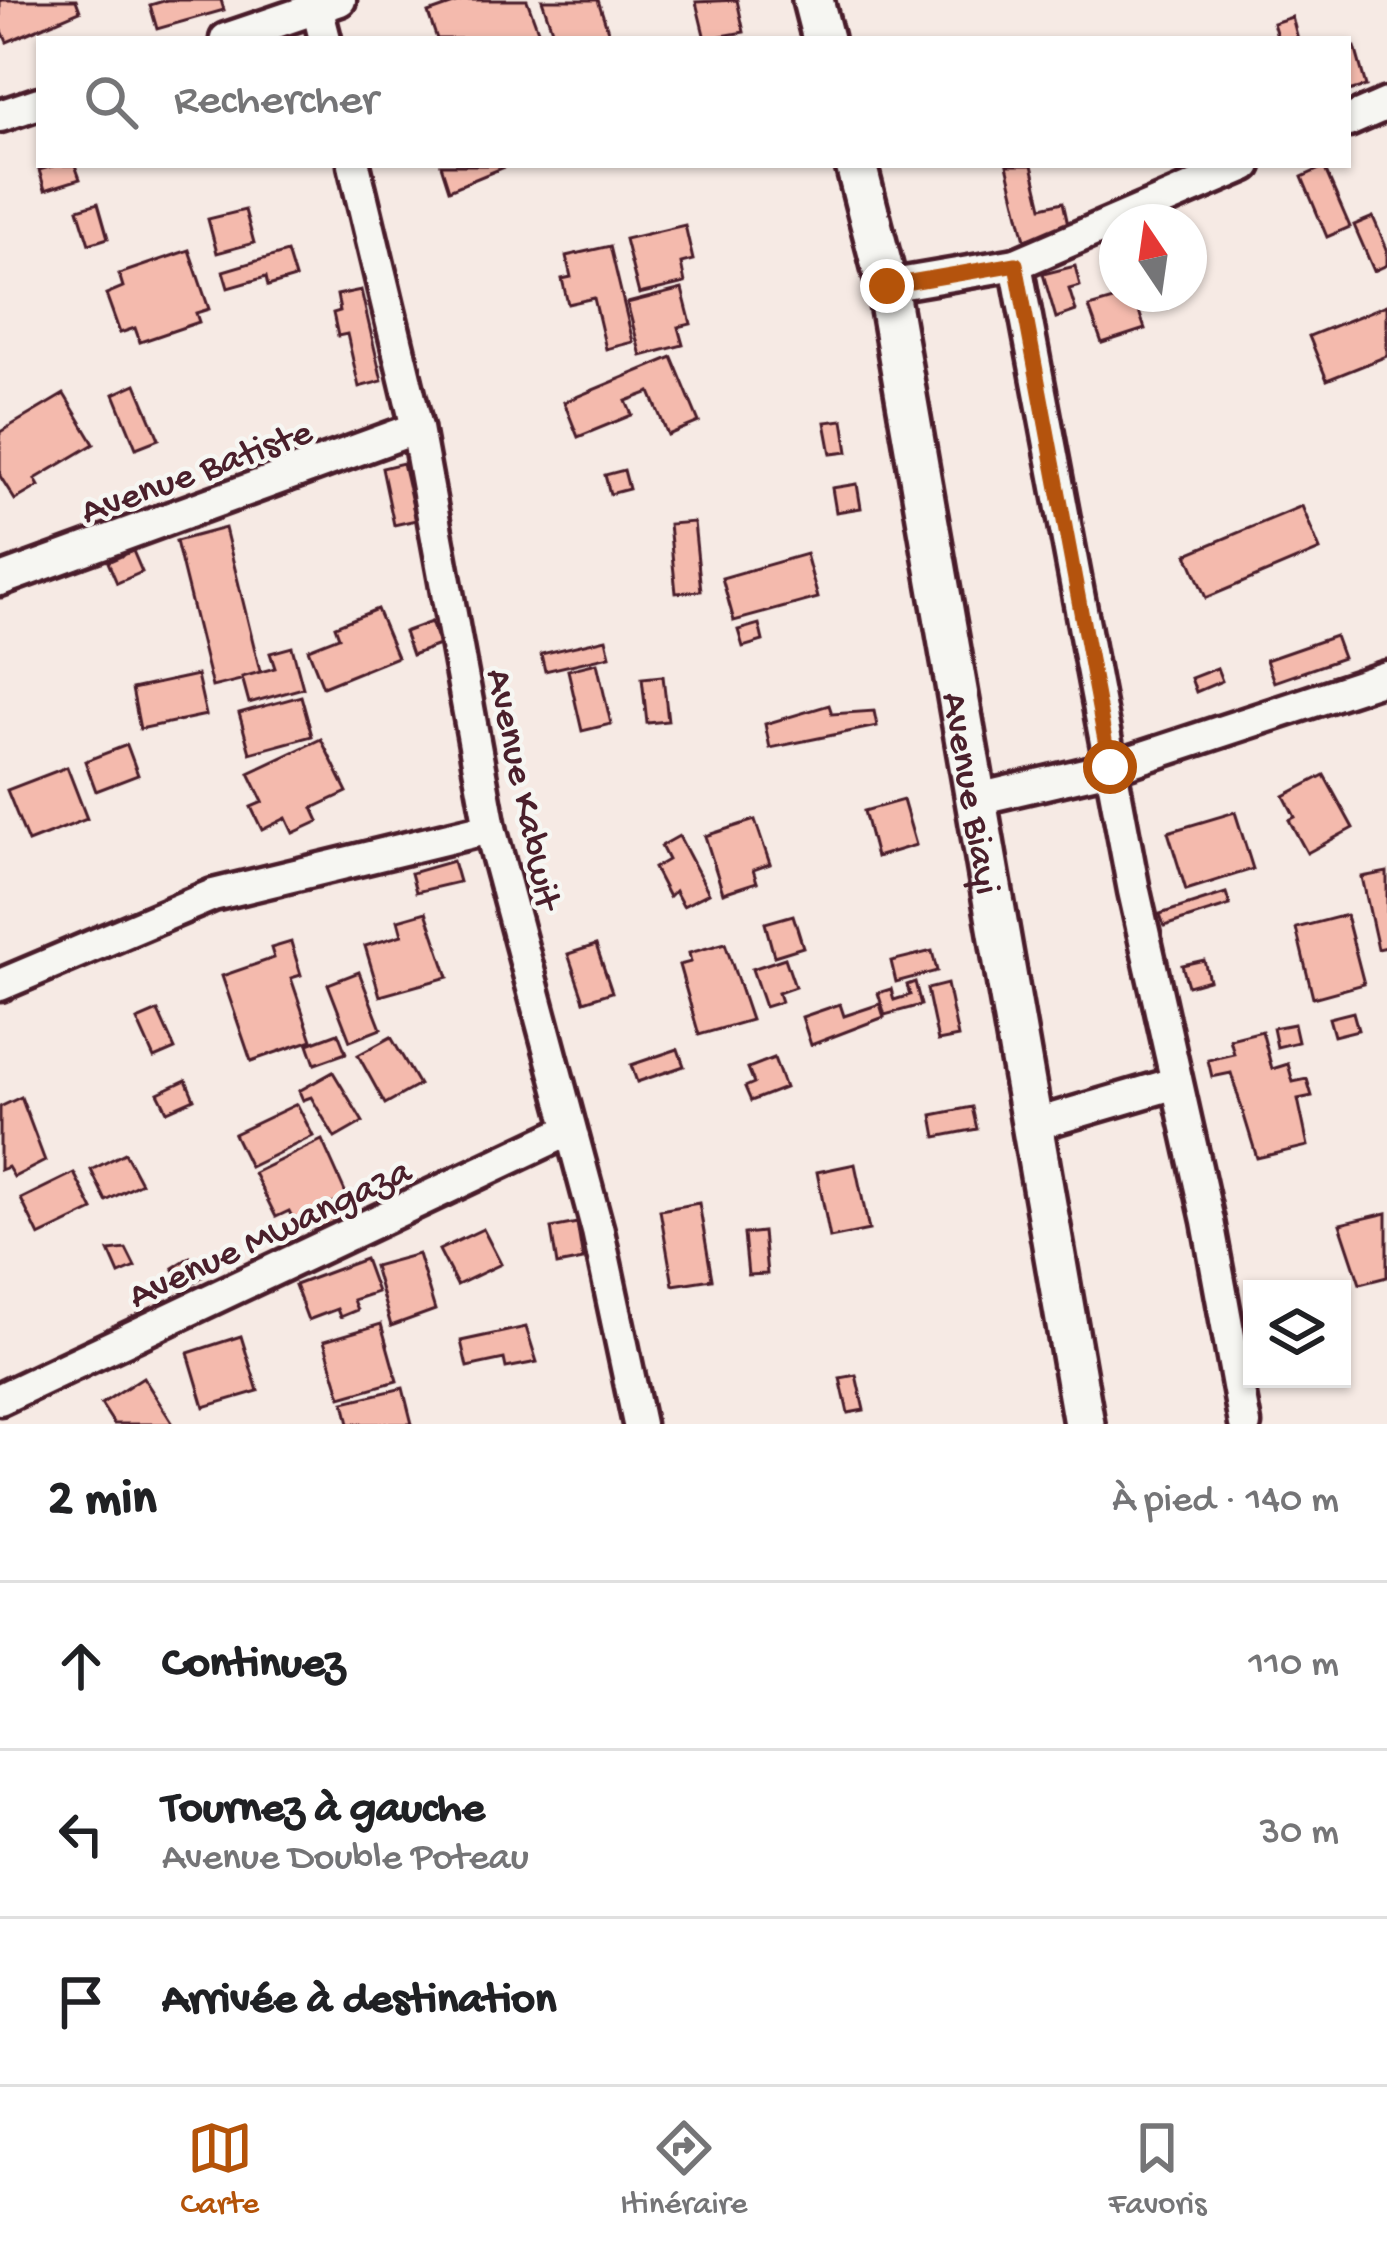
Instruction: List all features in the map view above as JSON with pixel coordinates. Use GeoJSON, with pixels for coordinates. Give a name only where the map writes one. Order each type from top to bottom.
{"type":"FeatureCollection","features":[{"type":"Feature","properties":{"kind":"street"},"geometry":{"type":"LineString","coordinates":[[813,0],[822,36]]}},
{"type":"Feature","properties":{"kind":"street"},"geometry":{"type":"LineString","coordinates":[[234,36],[324,2],[325,36]]}},
{"type":"Feature","properties":{"kind":"street"},"geometry":{"type":"LineString","coordinates":[[0,116],[36,104]]}},
{"type":"Feature","properties":{"kind":"street"},"geometry":{"type":"LineString","coordinates":[[1351,120],[1387,104]]}},
{"type":"Feature","properties":{"kind":"street","name":"Avenue Kabwit"},"geometry":{"type":"LineString","coordinates":[[356,168],[416,428],[490,828],[570,1130],[639,1424]]}},
{"type":"Feature","properties":{"kind":"street","name":"Avenue Biayi"},"geometry":{"type":"LineString","coordinates":[[857,168],[887,286],[1084,1424]]}},
{"type":"Feature","properties":{"kind":"street"},"geometry":{"type":"LineString","coordinates":[[887,286],[1016,264],[1239,168]]}},
{"type":"Feature","properties":{"kind":"street"},"geometry":{"type":"LineString","coordinates":[[1016,264],[1110,767],[1245,1424]]}},
{"type":"Feature","properties":{"kind":"street","name":"Avenue Batiste"},"geometry":{"type":"LineString","coordinates":[[0,580],[416,428]]}},
{"type":"Feature","properties":{"kind":"street"},"geometry":{"type":"LineString","coordinates":[[976,799],[1110,767],[1387,677]]}},
{"type":"Feature","properties":{"kind":"street"},"geometry":{"type":"LineString","coordinates":[[0,985],[213,895],[490,828]]}},
{"type":"Feature","properties":{"kind":"street"},"geometry":{"type":"LineString","coordinates":[[1033,1125],[1177,1084]]}},
{"type":"Feature","properties":{"kind":"street","name":"Avenue Mwangaza"},"geometry":{"type":"LineString","coordinates":[[0,1399],[570,1130]]}},
{"type":"Feature","properties":{"kind":"building"},"geometry":{"type":"Polygon","coordinates":[[[0,0],[76,0],[80,11],[7,42],[0,26],[0,0]]]}},
{"type":"Feature","properties":{"kind":"building"},"geometry":{"type":"Polygon","coordinates":[[[167,0],[221,0],[224,10],[157,29],[150,5],[167,0]]]}},
{"type":"Feature","properties":{"kind":"building"},"geometry":{"type":"Polygon","coordinates":[[[465,0],[527,0],[539,33],[436,36],[428,13],[465,0]]]}},
{"type":"Feature","properties":{"kind":"building"},"geometry":{"type":"Polygon","coordinates":[[[542,0],[598,0],[609,34],[554,36],[542,0]]]}},
{"type":"Feature","properties":{"kind":"building"},"geometry":{"type":"Polygon","coordinates":[[[737,0],[744,32],[704,36],[696,2],[737,0]]]}},
{"type":"Feature","properties":{"kind":"building"},"geometry":{"type":"Polygon","coordinates":[[[1292,17],[1297,36],[1277,36],[1273,23],[1292,17]]]}},
{"type":"Feature","properties":{"kind":"building"},"geometry":{"type":"Polygon","coordinates":[[[1355,47],[1366,86],[1351,90],[1351,48],[1355,47]]]}},
{"type":"Feature","properties":{"kind":"building"},"geometry":{"type":"Polygon","coordinates":[[[76,168],[80,179],[45,190],[39,170],[76,168]]]}},
{"type":"Feature","properties":{"kind":"building"},"geometry":{"type":"Polygon","coordinates":[[[442,168],[502,168],[449,190],[442,168]]]}},
{"type":"Feature","properties":{"kind":"building"},"geometry":{"type":"Polygon","coordinates":[[[1008,168],[1033,168],[1042,207],[1063,202],[1069,229],[1025,240],[1008,168]]]}},
{"type":"Feature","properties":{"kind":"building"},"geometry":{"type":"Polygon","coordinates":[[[1324,168],[1350,227],[1327,237],[1302,177],[1324,168]]]}},
{"type":"Feature","properties":{"kind":"building"},"geometry":{"type":"Polygon","coordinates":[[[98,203],[108,238],[89,244],[78,209],[98,203]]]}},
{"type":"Feature","properties":{"kind":"building"},"geometry":{"type":"Polygon","coordinates":[[[245,210],[254,243],[217,253],[208,219],[245,210]]]}},
{"type":"Feature","properties":{"kind":"building"},"geometry":{"type":"Polygon","coordinates":[[[1373,217],[1387,249],[1387,265],[1374,271],[1354,225],[1373,217]]]}},
{"type":"Feature","properties":{"kind":"building"},"geometry":{"type":"Polygon","coordinates":[[[685,225],[693,260],[681,263],[685,283],[639,294],[625,239],[685,225]]]}},
{"type":"Feature","properties":{"kind":"building"},"geometry":{"type":"Polygon","coordinates":[[[610,246],[633,342],[606,349],[594,298],[568,304],[562,279],[571,277],[566,256],[610,246]]]}},
{"type":"Feature","properties":{"kind":"building"},"geometry":{"type":"Polygon","coordinates":[[[189,250],[209,309],[196,313],[199,322],[140,342],[135,328],[120,333],[106,294],[123,287],[119,274],[189,250]]]}},
{"type":"Feature","properties":{"kind":"building"},"geometry":{"type":"Polygon","coordinates":[[[287,252],[295,278],[268,286],[266,277],[228,288],[223,271],[287,252]]]}},
{"type":"Feature","properties":{"kind":"building"},"geometry":{"type":"Polygon","coordinates":[[[1075,266],[1080,286],[1069,289],[1076,311],[1056,318],[1043,274],[1075,266]]]}},
{"type":"Feature","properties":{"kind":"building"},"geometry":{"type":"Polygon","coordinates":[[[682,289],[691,324],[678,327],[683,345],[641,356],[627,303],[682,289]]]}},
{"type":"Feature","properties":{"kind":"building"},"geometry":{"type":"Polygon","coordinates":[[[361,290],[382,381],[359,387],[347,334],[338,336],[333,313],[340,311],[337,295],[361,290]]]}},
{"type":"Feature","properties":{"kind":"building"},"geometry":{"type":"Polygon","coordinates":[[[1099,304],[1099,312],[1139,312],[1145,329],[1102,343],[1089,307],[1099,304]]]}},
{"type":"Feature","properties":{"kind":"building"},"geometry":{"type":"Polygon","coordinates":[[[1387,305],[1387,356],[1327,380],[1309,336],[1387,305]]]}},
{"type":"Feature","properties":{"kind":"building"},"geometry":{"type":"Polygon","coordinates":[[[672,357],[699,422],[668,435],[650,392],[626,401],[632,415],[578,437],[564,402],[672,357]]]}},
{"type":"Feature","properties":{"kind":"building"},"geometry":{"type":"Polygon","coordinates":[[[136,384],[159,439],[136,448],[114,394],[136,384]]]}},
{"type":"Feature","properties":{"kind":"building"},"geometry":{"type":"Polygon","coordinates":[[[64,394],[94,444],[35,479],[39,486],[15,500],[0,476],[0,432],[64,394]]]}},
{"type":"Feature","properties":{"kind":"building"},"geometry":{"type":"Polygon","coordinates":[[[843,420],[848,452],[831,454],[825,422],[843,420]]]}},
{"type":"Feature","properties":{"kind":"building"},"geometry":{"type":"Polygon","coordinates":[[[403,463],[416,520],[394,525],[382,468],[403,463]]]}},
{"type":"Feature","properties":{"kind":"building"},"geometry":{"type":"Polygon","coordinates":[[[624,470],[629,489],[610,494],[605,475],[624,470]]]}},
{"type":"Feature","properties":{"kind":"building"},"geometry":{"type":"Polygon","coordinates":[[[857,484],[861,508],[836,512],[832,488],[857,484]]]}},
{"type":"Feature","properties":{"kind":"building"},"geometry":{"type":"Polygon","coordinates":[[[1302,506],[1320,550],[1206,598],[1187,554],[1302,506]]]}},
{"type":"Feature","properties":{"kind":"building"},"geometry":{"type":"Polygon","coordinates":[[[694,522],[701,591],[676,593],[669,524],[694,522]]]}},
{"type":"Feature","properties":{"kind":"building"},"geometry":{"type":"Polygon","coordinates":[[[225,528],[261,675],[212,687],[176,541],[225,528]]]}},
{"type":"Feature","properties":{"kind":"building"},"geometry":{"type":"Polygon","coordinates":[[[133,551],[142,572],[117,583],[108,562],[133,551]]]}},
{"type":"Feature","properties":{"kind":"building"},"geometry":{"type":"Polygon","coordinates":[[[806,554],[818,598],[734,621],[722,578],[806,554]]]}},
{"type":"Feature","properties":{"kind":"building"},"geometry":{"type":"Polygon","coordinates":[[[377,609],[397,657],[323,687],[308,649],[339,637],[335,626],[377,609]]]}},
{"type":"Feature","properties":{"kind":"building"},"geometry":{"type":"Polygon","coordinates":[[[431,622],[439,645],[412,655],[404,632],[431,622]]]}},
{"type":"Feature","properties":{"kind":"building"},"geometry":{"type":"Polygon","coordinates":[[[759,624],[763,641],[743,647],[738,630],[759,624]]]}},
{"type":"Feature","properties":{"kind":"building"},"geometry":{"type":"Polygon","coordinates":[[[1335,636],[1343,658],[1274,682],[1266,660],[1335,636]]]}},
{"type":"Feature","properties":{"kind":"building"},"geometry":{"type":"Polygon","coordinates":[[[606,639],[610,656],[545,671],[541,654],[606,639]]]}},
{"type":"Feature","properties":{"kind":"building"},"geometry":{"type":"Polygon","coordinates":[[[292,647],[303,688],[249,703],[242,677],[275,668],[270,653],[292,647]]]}},
{"type":"Feature","properties":{"kind":"building"},"geometry":{"type":"Polygon","coordinates":[[[597,663],[611,724],[582,731],[568,670],[597,663]]]}},
{"type":"Feature","properties":{"kind":"building"},"geometry":{"type":"Polygon","coordinates":[[[1217,668],[1222,681],[1196,692],[1191,678],[1217,668]]]}},
{"type":"Feature","properties":{"kind":"building"},"geometry":{"type":"Polygon","coordinates":[[[197,675],[206,715],[140,729],[132,689],[197,675]]]}},
{"type":"Feature","properties":{"kind":"building"},"geometry":{"type":"Polygon","coordinates":[[[663,676],[668,721],[647,723],[642,678],[663,676]]]}},
{"type":"Feature","properties":{"kind":"building"},"geometry":{"type":"Polygon","coordinates":[[[301,696],[312,736],[250,753],[239,713],[301,696]]]}},
{"type":"Feature","properties":{"kind":"building"},"geometry":{"type":"Polygon","coordinates":[[[829,705],[832,714],[874,711],[877,726],[770,748],[765,724],[829,705]]]}},
{"type":"Feature","properties":{"kind":"building"},"geometry":{"type":"Polygon","coordinates":[[[321,739],[347,792],[313,808],[319,821],[293,833],[286,818],[262,830],[251,807],[263,802],[249,773],[321,739]]]}},
{"type":"Feature","properties":{"kind":"building"},"geometry":{"type":"Polygon","coordinates":[[[127,745],[138,775],[96,791],[85,761],[127,745]]]}},
{"type":"Feature","properties":{"kind":"building"},"geometry":{"type":"Polygon","coordinates":[[[67,767],[87,819],[28,842],[7,790],[67,767]]]}},
{"type":"Feature","properties":{"kind":"building"},"geometry":{"type":"Polygon","coordinates":[[[1324,775],[1353,828],[1307,853],[1289,820],[1295,817],[1284,796],[1324,775]]]}},
{"type":"Feature","properties":{"kind":"building"},"geometry":{"type":"Polygon","coordinates":[[[903,800],[916,845],[876,857],[864,811],[903,800]]]}},
{"type":"Feature","properties":{"kind":"building"},"geometry":{"type":"Polygon","coordinates":[[[1235,812],[1253,869],[1186,890],[1168,832],[1235,812]]]}},
{"type":"Feature","properties":{"kind":"building"},"geometry":{"type":"Polygon","coordinates":[[[755,820],[770,864],[753,870],[757,882],[723,893],[705,836],[755,820]]]}},
{"type":"Feature","properties":{"kind":"building"},"geometry":{"type":"Polygon","coordinates":[[[679,836],[709,893],[683,906],[675,891],[669,897],[654,868],[668,860],[661,846],[679,836]]]}},
{"type":"Feature","properties":{"kind":"building"},"geometry":{"type":"Polygon","coordinates":[[[453,861],[459,882],[416,892],[411,873],[453,861]]]}},
{"type":"Feature","properties":{"kind":"building"},"geometry":{"type":"Polygon","coordinates":[[[1387,872],[1387,947],[1378,949],[1362,877],[1387,872]]]}},
{"type":"Feature","properties":{"kind":"building"},"geometry":{"type":"Polygon","coordinates":[[[1226,893],[1230,905],[1164,926],[1160,914],[1226,893]]]}},
{"type":"Feature","properties":{"kind":"building"},"geometry":{"type":"Polygon","coordinates":[[[426,912],[448,977],[380,996],[365,946],[402,935],[398,920],[426,912]]]}},
{"type":"Feature","properties":{"kind":"building"},"geometry":{"type":"Polygon","coordinates":[[[793,915],[803,947],[774,956],[765,923],[793,915]]]}},
{"type":"Feature","properties":{"kind":"building"},"geometry":{"type":"Polygon","coordinates":[[[1346,915],[1364,984],[1313,998],[1296,928],[1346,915]]]}},
{"type":"Feature","properties":{"kind":"building"},"geometry":{"type":"Polygon","coordinates":[[[291,942],[301,975],[291,978],[312,1040],[251,1061],[222,976],[274,958],[271,948],[291,942]]]}},
{"type":"Feature","properties":{"kind":"building"},"geometry":{"type":"Polygon","coordinates":[[[725,943],[751,1020],[699,1035],[679,965],[691,962],[689,953],[725,943]]]}},
{"type":"Feature","properties":{"kind":"building"},"geometry":{"type":"Polygon","coordinates":[[[596,945],[612,992],[584,1001],[568,954],[596,945]]]}},
{"type":"Feature","properties":{"kind":"building"},"geometry":{"type":"Polygon","coordinates":[[[932,951],[937,971],[896,982],[891,961],[932,951]]]}},
{"type":"Feature","properties":{"kind":"building"},"geometry":{"type":"Polygon","coordinates":[[[785,958],[795,987],[778,993],[781,1002],[765,1007],[752,969],[785,958]]]}},
{"type":"Feature","properties":{"kind":"building"},"geometry":{"type":"Polygon","coordinates":[[[1204,960],[1209,980],[1188,986],[1182,965],[1204,960]]]}},
{"type":"Feature","properties":{"kind":"building"},"geometry":{"type":"Polygon","coordinates":[[[359,972],[381,1029],[350,1041],[328,984],[359,972]]]}},
{"type":"Feature","properties":{"kind":"building"},"geometry":{"type":"Polygon","coordinates":[[[915,982],[921,1005],[885,1015],[878,993],[891,989],[894,1000],[910,995],[907,985],[915,982]]]}},
{"type":"Feature","properties":{"kind":"building"},"geometry":{"type":"Polygon","coordinates":[[[947,984],[958,1037],[938,1041],[927,989],[947,984]]]}},
{"type":"Feature","properties":{"kind":"building"},"geometry":{"type":"Polygon","coordinates":[[[840,1004],[844,1016],[880,1004],[884,1017],[811,1045],[802,1017],[840,1004]]]}},
{"type":"Feature","properties":{"kind":"building"},"geometry":{"type":"Polygon","coordinates":[[[158,1011],[175,1049],[154,1058],[137,1020],[158,1011]]]}},
{"type":"Feature","properties":{"kind":"building"},"geometry":{"type":"Polygon","coordinates":[[[1353,1012],[1358,1030],[1334,1036],[1329,1018],[1353,1012]]]}},
{"type":"Feature","properties":{"kind":"building"},"geometry":{"type":"Polygon","coordinates":[[[1294,1024],[1298,1042],[1277,1047],[1273,1028],[1294,1024]]]}},
{"type":"Feature","properties":{"kind":"building"},"geometry":{"type":"Polygon","coordinates":[[[1262,1031],[1272,1069],[1288,1064],[1293,1082],[1307,1079],[1312,1096],[1298,1099],[1308,1146],[1257,1158],[1231,1073],[1212,1077],[1208,1060],[1234,1054],[1230,1039],[1262,1031]]]}},
{"type":"Feature","properties":{"kind":"building"},"geometry":{"type":"Polygon","coordinates":[[[338,1033],[346,1053],[315,1064],[308,1044],[338,1033]]]}},
{"type":"Feature","properties":{"kind":"building"},"geometry":{"type":"Polygon","coordinates":[[[391,1037],[419,1085],[385,1104],[358,1055],[391,1037]]]}},
{"type":"Feature","properties":{"kind":"building"},"geometry":{"type":"Polygon","coordinates":[[[678,1049],[684,1066],[637,1082],[631,1065],[678,1049]]]}},
{"type":"Feature","properties":{"kind":"building"},"geometry":{"type":"Polygon","coordinates":[[[774,1058],[785,1088],[751,1101],[745,1087],[754,1083],[748,1068],[774,1058]]]}},
{"type":"Feature","properties":{"kind":"building"},"geometry":{"type":"Polygon","coordinates":[[[333,1072],[363,1122],[335,1138],[311,1097],[303,1100],[299,1091],[333,1072]]]}},
{"type":"Feature","properties":{"kind":"building"},"geometry":{"type":"Polygon","coordinates":[[[186,1080],[194,1099],[167,1111],[158,1093],[186,1080]]]}},
{"type":"Feature","properties":{"kind":"building"},"geometry":{"type":"Polygon","coordinates":[[[21,1097],[45,1161],[14,1177],[8,1167],[0,1170],[0,1107],[21,1097]]]}},
{"type":"Feature","properties":{"kind":"building"},"geometry":{"type":"Polygon","coordinates":[[[297,1104],[313,1136],[250,1167],[234,1134],[297,1104]]]}},
{"type":"Feature","properties":{"kind":"building"},"geometry":{"type":"Polygon","coordinates":[[[972,1107],[977,1129],[936,1137],[932,1115],[972,1107]]]}},
{"type":"Feature","properties":{"kind":"building"},"geometry":{"type":"Polygon","coordinates":[[[322,1140],[347,1196],[294,1221],[289,1211],[276,1217],[254,1173],[322,1140]]]}},
{"type":"Feature","properties":{"kind":"building"},"geometry":{"type":"Polygon","coordinates":[[[125,1153],[141,1183],[106,1201],[91,1170],[125,1153]]]}},
{"type":"Feature","properties":{"kind":"building"},"geometry":{"type":"Polygon","coordinates":[[[855,1164],[869,1230],[830,1238],[817,1172],[855,1164]]]}},
{"type":"Feature","properties":{"kind":"building"},"geometry":{"type":"Polygon","coordinates":[[[74,1173],[93,1210],[39,1236],[21,1199],[74,1173]]]}},
{"type":"Feature","properties":{"kind":"building"},"geometry":{"type":"Polygon","coordinates":[[[347,1198],[355,1211],[318,1230],[311,1216],[347,1198]]]}},
{"type":"Feature","properties":{"kind":"building"},"geometry":{"type":"Polygon","coordinates":[[[699,1203],[712,1279],[673,1285],[660,1210],[699,1203]]]}},
{"type":"Feature","properties":{"kind":"building"},"geometry":{"type":"Polygon","coordinates":[[[1387,1213],[1387,1277],[1360,1284],[1340,1224],[1387,1213]]]}},
{"type":"Feature","properties":{"kind":"building"},"geometry":{"type":"Polygon","coordinates":[[[577,1223],[583,1260],[557,1265],[551,1228],[577,1223]]]}},
{"type":"Feature","properties":{"kind":"building"},"geometry":{"type":"Polygon","coordinates":[[[483,1229],[501,1264],[457,1285],[439,1250],[483,1229]]]}},
{"type":"Feature","properties":{"kind":"building"},"geometry":{"type":"Polygon","coordinates":[[[763,1232],[767,1274],[748,1275],[744,1234],[763,1232]]]}},
{"type":"Feature","properties":{"kind":"building"},"geometry":{"type":"Polygon","coordinates":[[[126,1249],[135,1267],[119,1274],[109,1251],[126,1249]]]}},
{"type":"Feature","properties":{"kind":"building"},"geometry":{"type":"Polygon","coordinates":[[[418,1254],[435,1310],[391,1326],[374,1266],[418,1254]]]}},
{"type":"Feature","properties":{"kind":"building"},"geometry":{"type":"Polygon","coordinates":[[[190,1257],[203,1276],[187,1287],[173,1268],[190,1257]]]}},
{"type":"Feature","properties":{"kind":"building"},"geometry":{"type":"Polygon","coordinates":[[[365,1259],[377,1292],[353,1300],[357,1310],[340,1317],[337,1309],[308,1320],[295,1285],[365,1259]]]}},
{"type":"Feature","properties":{"kind":"building"},"geometry":{"type":"Polygon","coordinates":[[[381,1324],[397,1381],[341,1397],[324,1341],[381,1324]]]}},
{"type":"Feature","properties":{"kind":"building"},"geometry":{"type":"Polygon","coordinates":[[[526,1327],[537,1362],[506,1368],[504,1359],[467,1367],[461,1341],[526,1327]]]}},
{"type":"Feature","properties":{"kind":"building"},"geometry":{"type":"Polygon","coordinates":[[[241,1336],[258,1391],[204,1407],[188,1353],[241,1336]]]}},
{"type":"Feature","properties":{"kind":"building"},"geometry":{"type":"Polygon","coordinates":[[[856,1375],[864,1410],[848,1413],[840,1378],[856,1375]]]}},
{"type":"Feature","properties":{"kind":"building"},"geometry":{"type":"Polygon","coordinates":[[[143,1377],[173,1424],[114,1424],[101,1404],[143,1377]]]}},
{"type":"Feature","properties":{"kind":"building"},"geometry":{"type":"Polygon","coordinates":[[[403,1388],[412,1424],[349,1424],[344,1402],[403,1388]]]}},
{"type":"Feature","properties":{"kind":"route"},"geometry":{"type":"LineString","coordinates":[[887,286],[1016,264],[1110,767]]}}]}
